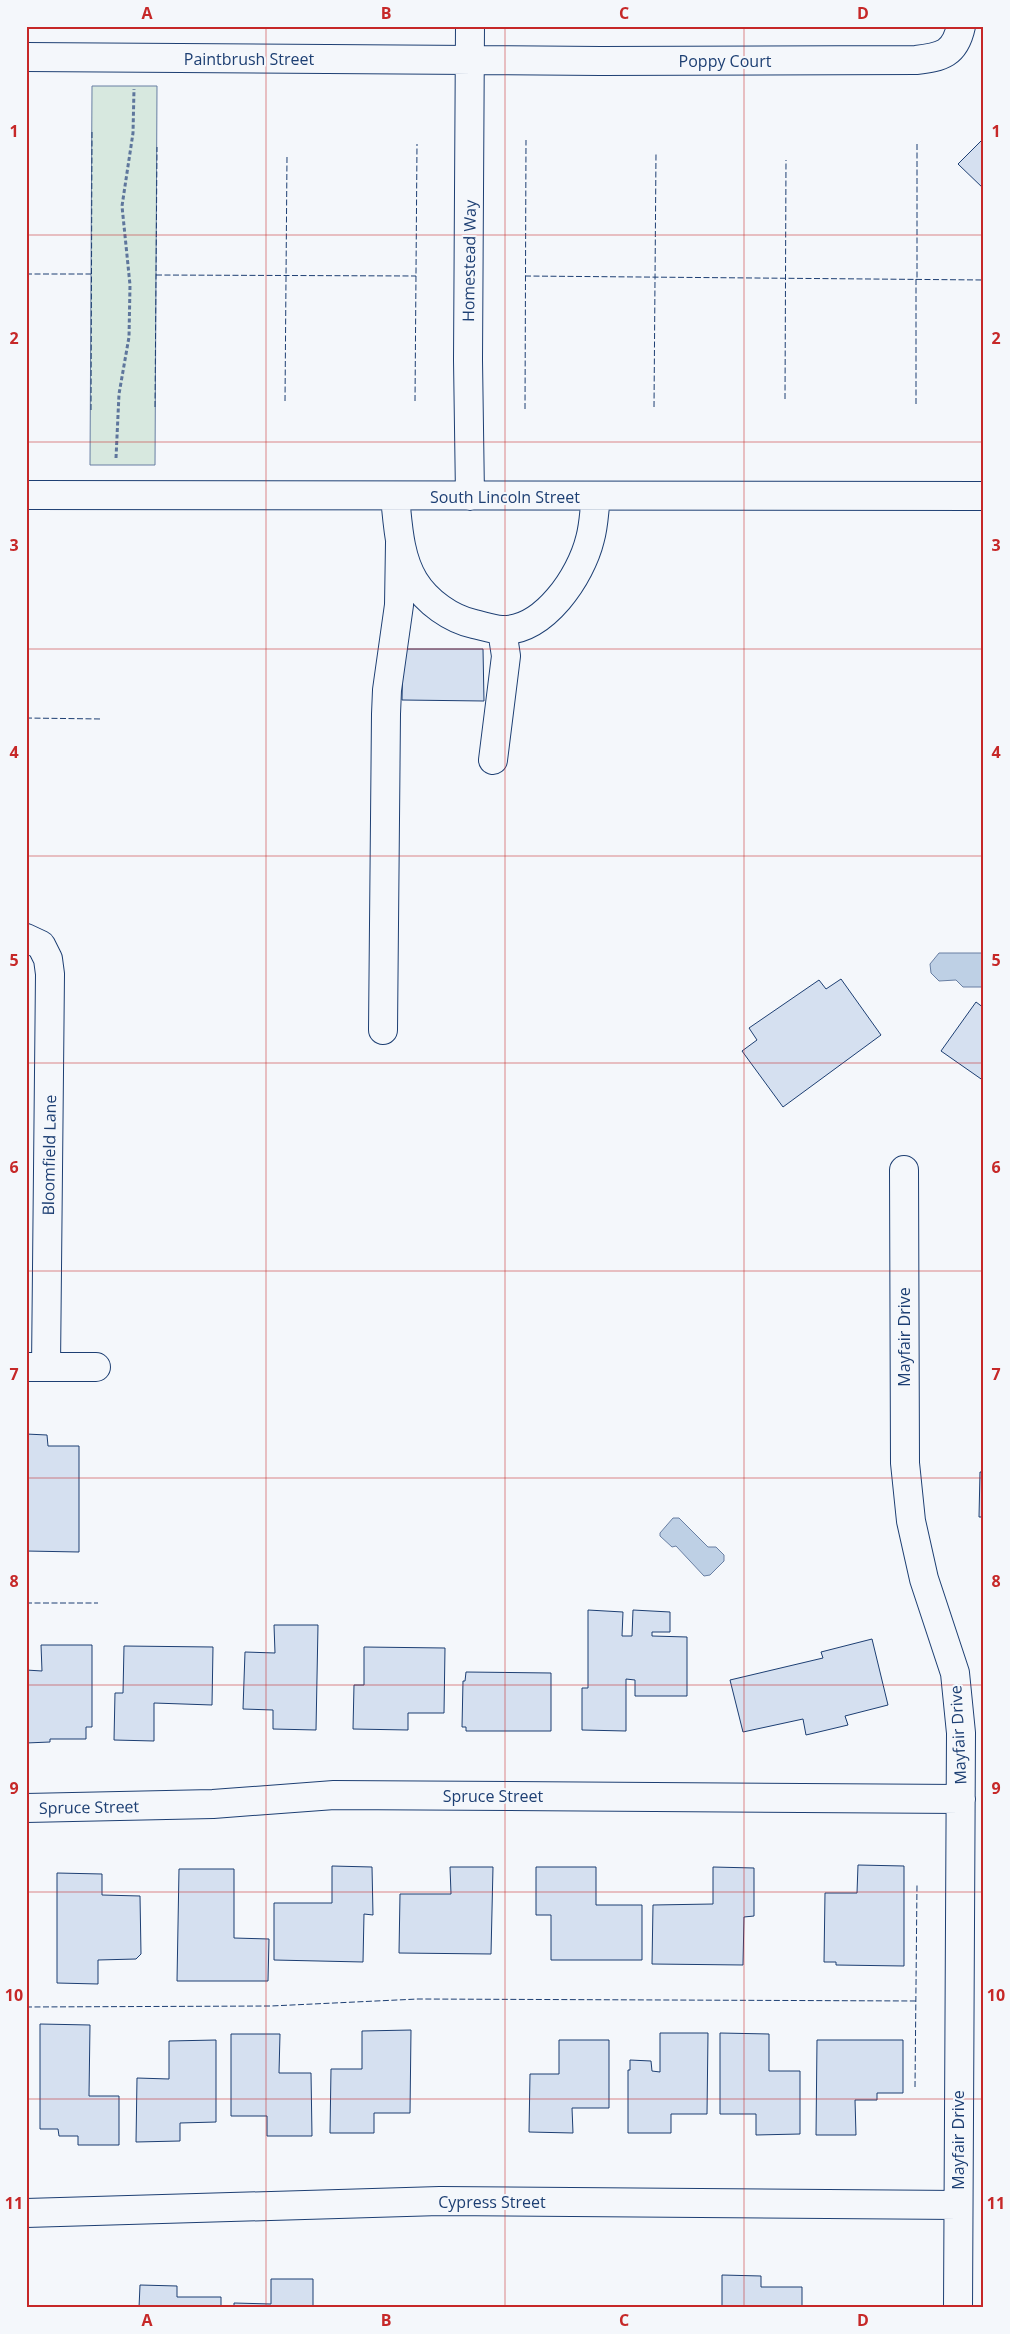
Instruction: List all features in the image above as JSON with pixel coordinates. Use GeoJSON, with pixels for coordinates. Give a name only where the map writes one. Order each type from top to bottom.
{"type":"FeatureCollection","features":[{"type":"Feature","properties":{"kind":"street","name":"Homestead Way"},"geometry":{"type":"LineString","coordinates":[[470,26],[468,360],[470,496]]}},
{"type":"Feature","properties":{"kind":"street","name":"Poppy Court"},"geometry":{"type":"LineString","coordinates":[[471,60],[916,60],[934,58],[946,54],[954,46],[961,26]]}},
{"type":"Feature","properties":{"kind":"street","name":"Paintbrush Street"},"geometry":{"type":"LineString","coordinates":[[26,57],[471,60]]}},
{"type":"Feature","properties":{"kind":"street","name":"South Lincoln Street"},"geometry":{"type":"LineString","coordinates":[[26,495],[395,497],[984,496]]}},
{"type":"Feature","properties":{"kind":"street"},"geometry":{"type":"LineString","coordinates":[[383,1030],[386,714],[387,690],[399,605],[400,543],[395,497]]}},
{"type":"Feature","properties":{"kind":"street"},"geometry":{"type":"LineString","coordinates":[[400,543],[414,581],[438,608],[466,622],[502,630],[525,626],[553,607],[578,570],[590,539],[596,497]]}},
{"type":"Feature","properties":{"kind":"street"},"geometry":{"type":"LineString","coordinates":[[493,760],[506,656],[502,630]]}},
{"type":"Feature","properties":{"kind":"street","name":"Bloomfield Lane"},"geometry":{"type":"LineString","coordinates":[[34,942],[48,959],[52,1008],[36,1367]]}},
{"type":"Feature","properties":{"kind":"street","name":"Mayfair Drive"},"geometry":{"type":"LineString","coordinates":[[904,1170],[905,1463],[911,1521],[924,1579],[954,1673],[961,1733],[958,2308]]}},
{"type":"Feature","properties":{"kind":"street"},"geometry":{"type":"LineString","coordinates":[[36,1367],[96,1367]]}},
{"type":"Feature","properties":{"kind":"street","name":"Spruce Street"},"geometry":{"type":"LineString","coordinates":[[26,1808],[213,1804],[334,1795],[961,1799]]}},
{"type":"Feature","properties":{"kind":"street","name":"Cypress Street"},"geometry":{"type":"LineString","coordinates":[[26,2213],[440,2201],[958,2205]]}},
{"type":"Feature","properties":{"kind":"path"},"geometry":{"type":"LineString","coordinates":[[116,458],[119,394],[129,337],[130,285],[122,206],[133,132],[134,88]]}},
{"type":"Feature","properties":{"kind":"shaded area"},"geometry":{"type":"Polygon","coordinates":[[[92,86],[157,86],[155,465],[90,465],[92,86]]]}},
{"type":"Feature","properties":{"kind":"water"},"geometry":{"type":"Polygon","coordinates":[[[939,953],[984,953],[984,987],[963,987],[956,980],[939,981],[931,973],[930,964],[939,953]]]}},
{"type":"Feature","properties":{"kind":"water"},"geometry":{"type":"Polygon","coordinates":[[[673,1518],[679,1518],[708,1547],[716,1547],[724,1555],[724,1561],[710,1575],[704,1576],[676,1546],[672,1547],[660,1536],[660,1533],[673,1518]]]}},
{"type":"Feature","properties":{"kind":"building"},"geometry":{"type":"Polygon","coordinates":[[[984,138],[984,189],[958,164],[984,138]]]}},
{"type":"Feature","properties":{"kind":"building"},"geometry":{"type":"Polygon","coordinates":[[[403,649],[483,649],[484,701],[402,700],[403,649]]]}},
{"type":"Feature","properties":{"kind":"building"},"geometry":{"type":"Polygon","coordinates":[[[841,979],[881,1035],[783,1107],[742,1051],[757,1040],[749,1028],[819,980],[826,989],[841,979]]]}},
{"type":"Feature","properties":{"kind":"building"},"geometry":{"type":"Polygon","coordinates":[[[976,1002],[984,1008],[984,1081],[941,1051],[976,1002]]]}},
{"type":"Feature","properties":{"kind":"building"},"geometry":{"type":"Polygon","coordinates":[[[26,1434],[47,1435],[48,1446],[79,1446],[79,1552],[26,1551],[26,1434]]]}},
{"type":"Feature","properties":{"kind":"building"},"geometry":{"type":"Polygon","coordinates":[[[980,1472],[984,1472],[984,1517],[979,1517],[980,1472]]]}},
{"type":"Feature","properties":{"kind":"building"},"geometry":{"type":"Polygon","coordinates":[[[588,1610],[623,1612],[622,1636],[632,1636],[633,1610],[670,1612],[670,1632],[652,1632],[652,1636],[687,1637],[687,1696],[635,1696],[635,1680],[626,1679],[626,1731],[582,1730],[582,1688],[588,1688],[588,1610]]]}},
{"type":"Feature","properties":{"kind":"building"},"geometry":{"type":"Polygon","coordinates":[[[274,1625],[318,1625],[316,1730],[273,1729],[273,1710],[243,1709],[245,1652],[275,1653],[274,1625]]]}},
{"type":"Feature","properties":{"kind":"building"},"geometry":{"type":"Polygon","coordinates":[[[872,1639],[888,1705],[845,1716],[848,1725],[806,1735],[803,1719],[743,1732],[730,1680],[823,1658],[821,1652],[872,1639]]]}},
{"type":"Feature","properties":{"kind":"building"},"geometry":{"type":"Polygon","coordinates":[[[41,1645],[92,1645],[92,1727],[86,1727],[86,1739],[50,1739],[50,1742],[26,1743],[26,1670],[42,1671],[41,1645]]]}},
{"type":"Feature","properties":{"kind":"building"},"geometry":{"type":"Polygon","coordinates":[[[124,1646],[213,1647],[212,1705],[154,1703],[154,1741],[114,1740],[115,1693],[123,1693],[124,1646]]]}},
{"type":"Feature","properties":{"kind":"building"},"geometry":{"type":"Polygon","coordinates":[[[364,1647],[445,1648],[444,1713],[408,1713],[408,1730],[353,1729],[354,1685],[364,1685],[364,1647]]]}},
{"type":"Feature","properties":{"kind":"building"},"geometry":{"type":"Polygon","coordinates":[[[466,1672],[551,1673],[551,1731],[466,1731],[466,1727],[462,1727],[463,1681],[465,1681],[466,1672]]]}},
{"type":"Feature","properties":{"kind":"building"},"geometry":{"type":"Polygon","coordinates":[[[858,1865],[904,1866],[904,1966],[836,1965],[836,1962],[824,1962],[825,1893],[857,1893],[858,1865]]]}},
{"type":"Feature","properties":{"kind":"building"},"geometry":{"type":"Polygon","coordinates":[[[332,1866],[372,1867],[373,1915],[364,1914],[363,1962],[274,1960],[274,1903],[332,1903],[332,1866]]]}},
{"type":"Feature","properties":{"kind":"building"},"geometry":{"type":"Polygon","coordinates":[[[450,1867],[493,1867],[491,1954],[399,1953],[400,1894],[451,1894],[450,1867]]]}},
{"type":"Feature","properties":{"kind":"building"},"geometry":{"type":"Polygon","coordinates":[[[536,1867],[596,1867],[596,1905],[642,1905],[642,1960],[551,1960],[551,1915],[536,1915],[536,1867]]]}},
{"type":"Feature","properties":{"kind":"building"},"geometry":{"type":"Polygon","coordinates":[[[713,1867],[754,1868],[754,1916],[744,1917],[743,1965],[652,1964],[653,1905],[713,1904],[713,1867]]]}},
{"type":"Feature","properties":{"kind":"building"},"geometry":{"type":"Polygon","coordinates":[[[179,1869],[234,1869],[234,1938],[269,1939],[268,1981],[177,1981],[179,1869]]]}},
{"type":"Feature","properties":{"kind":"building"},"geometry":{"type":"Polygon","coordinates":[[[57,1873],[102,1874],[102,1895],[140,1896],[141,1954],[136,1959],[98,1960],[98,1984],[57,1983],[57,1873]]]}},
{"type":"Feature","properties":{"kind":"building"},"geometry":{"type":"Polygon","coordinates":[[[40,2024],[90,2025],[89,2096],[119,2096],[119,2145],[78,2145],[78,2136],[59,2136],[58,2129],[40,2129],[40,2024]]]}},
{"type":"Feature","properties":{"kind":"building"},"geometry":{"type":"Polygon","coordinates":[[[411,2030],[410,2113],[374,2113],[374,2133],[330,2133],[331,2069],[362,2069],[362,2031],[411,2030]]]}},
{"type":"Feature","properties":{"kind":"building"},"geometry":{"type":"Polygon","coordinates":[[[660,2033],[708,2033],[707,2114],[671,2114],[671,2133],[628,2133],[628,2070],[630,2070],[630,2060],[651,2061],[652,2071],[660,2072],[660,2033]]]}},
{"type":"Feature","properties":{"kind":"building"},"geometry":{"type":"Polygon","coordinates":[[[720,2033],[769,2034],[769,2071],[800,2071],[800,2134],[756,2135],[756,2114],[720,2114],[720,2033]]]}},
{"type":"Feature","properties":{"kind":"building"},"geometry":{"type":"Polygon","coordinates":[[[231,2034],[280,2034],[279,2073],[311,2073],[312,2136],[267,2136],[267,2116],[231,2116],[231,2034]]]}},
{"type":"Feature","properties":{"kind":"building"},"geometry":{"type":"Polygon","coordinates":[[[216,2040],[216,2122],[180,2123],[180,2141],[136,2142],[137,2078],[169,2079],[169,2041],[216,2040]]]}},
{"type":"Feature","properties":{"kind":"building"},"geometry":{"type":"Polygon","coordinates":[[[559,2040],[609,2040],[609,2108],[572,2108],[573,2133],[529,2132],[530,2074],[559,2074],[559,2040]]]}},
{"type":"Feature","properties":{"kind":"building"},"geometry":{"type":"Polygon","coordinates":[[[817,2040],[903,2040],[903,2093],[877,2093],[877,2100],[855,2100],[856,2135],[816,2135],[817,2040]]]}},
{"type":"Feature","properties":{"kind":"building"},"geometry":{"type":"Polygon","coordinates":[[[26,2057],[28,2057],[27,2133],[26,2133],[26,2057]]]}},
{"type":"Feature","properties":{"kind":"building"},"geometry":{"type":"Polygon","coordinates":[[[722,2275],[761,2276],[761,2287],[802,2287],[802,2308],[722,2308],[722,2275]]]}},
{"type":"Feature","properties":{"kind":"building"},"geometry":{"type":"Polygon","coordinates":[[[271,2279],[313,2279],[313,2308],[234,2308],[234,2303],[271,2304],[271,2279]]]}},
{"type":"Feature","properties":{"kind":"building"},"geometry":{"type":"Polygon","coordinates":[[[140,2285],[177,2286],[177,2297],[221,2297],[221,2308],[139,2308],[140,2285]]]}},
{"type":"Feature","properties":{"kind":"fence"},"geometry":{"type":"LineString","coordinates":[[91,410],[92,132]]}},
{"type":"Feature","properties":{"kind":"fence"},"geometry":{"type":"LineString","coordinates":[[525,409],[526,140]]}},
{"type":"Feature","properties":{"kind":"fence"},"geometry":{"type":"LineString","coordinates":[[415,401],[417,144]]}},
{"type":"Feature","properties":{"kind":"fence"},"geometry":{"type":"LineString","coordinates":[[917,144],[917,279]]}},
{"type":"Feature","properties":{"kind":"fence"},"geometry":{"type":"LineString","coordinates":[[155,407],[157,147]]}},
{"type":"Feature","properties":{"kind":"fence"},"geometry":{"type":"LineString","coordinates":[[654,407],[656,153]]}},
{"type":"Feature","properties":{"kind":"fence"},"geometry":{"type":"LineString","coordinates":[[285,401],[287,156]]}},
{"type":"Feature","properties":{"kind":"fence"},"geometry":{"type":"LineString","coordinates":[[785,399],[786,160]]}},
{"type":"Feature","properties":{"kind":"fence"},"geometry":{"type":"LineString","coordinates":[[26,274],[91,274]]}},
{"type":"Feature","properties":{"kind":"fence"},"geometry":{"type":"LineString","coordinates":[[156,275],[416,276]]}},
{"type":"Feature","properties":{"kind":"fence"},"geometry":{"type":"LineString","coordinates":[[525,276],[984,280]]}},
{"type":"Feature","properties":{"kind":"fence"},"geometry":{"type":"LineString","coordinates":[[916,279],[916,406]]}},
{"type":"Feature","properties":{"kind":"fence"},"geometry":{"type":"LineString","coordinates":[[26,718],[102,719]]}},
{"type":"Feature","properties":{"kind":"fence"},"geometry":{"type":"LineString","coordinates":[[26,1603],[98,1603]]}},
{"type":"Feature","properties":{"kind":"fence"},"geometry":{"type":"LineString","coordinates":[[915,2087],[917,1884]]}},
{"type":"Feature","properties":{"kind":"fence"},"geometry":{"type":"LineString","coordinates":[[26,2007],[271,2006],[418,1999],[916,2001]]}}]}
